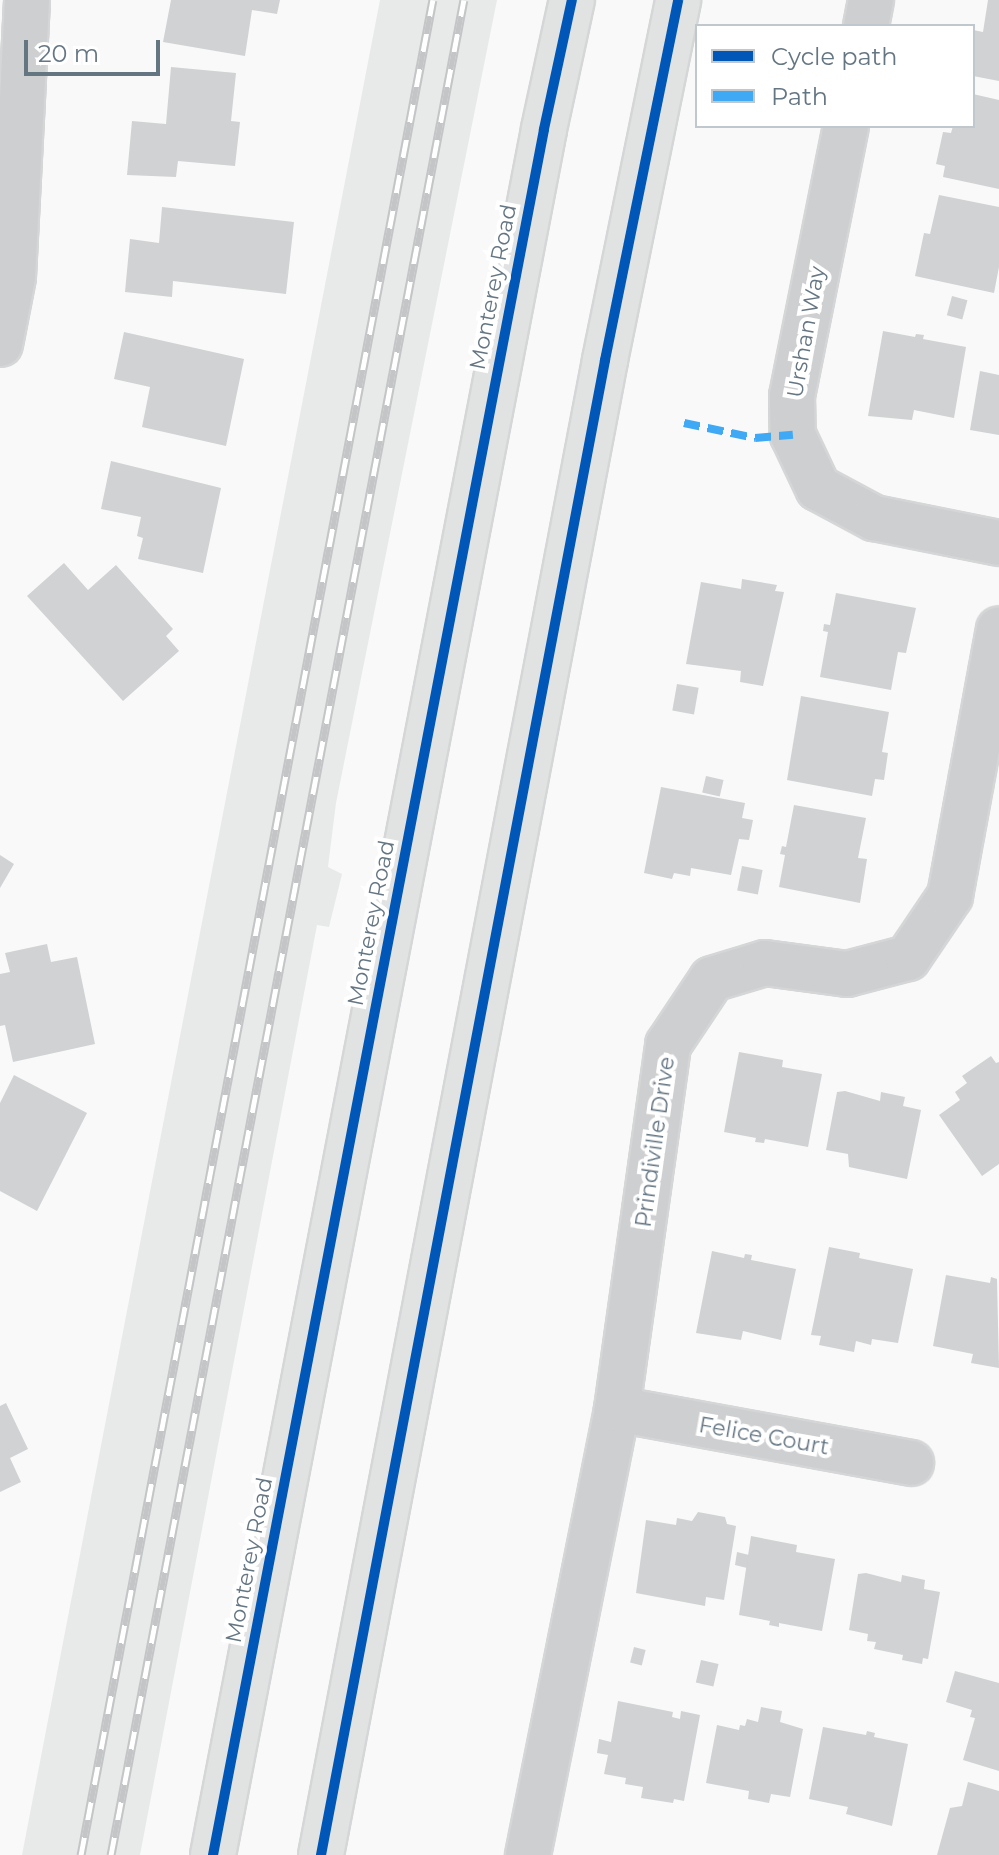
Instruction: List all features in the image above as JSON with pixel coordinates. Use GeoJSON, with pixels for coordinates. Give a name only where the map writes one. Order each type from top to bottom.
{"type":"FeatureCollection","features":[{"type":"Feature","properties":{"kind":"main road","name":"Monterey Road"},"geometry":{"type":"LineString","coordinates":[[213,1855],[544,129],[572,0]]}},
{"type":"Feature","properties":{"kind":"main road"},"geometry":{"type":"LineString","coordinates":[[321,1855],[605,360],[678,0]]}},
{"type":"Feature","properties":{"kind":"street"},"geometry":{"type":"LineString","coordinates":[[0,344],[13,277],[27,0]]}},
{"type":"Feature","properties":{"kind":"street"},"geometry":{"type":"LineString","coordinates":[[866,24],[871,0]]}},
{"type":"Feature","properties":{"kind":"street","name":"Urshan Way"},"geometry":{"type":"LineString","coordinates":[[846,128],[792,396],[793,435],[818,488],[874,518],[999,543]]}},
{"type":"Feature","properties":{"kind":"street","name":"Prindiville Drive"},"geometry":{"type":"LineString","coordinates":[[528,1855],[617,1409],[668,1045],[712,979],[765,963],[847,974],[908,958],[950,896],[999,629]]}},
{"type":"Feature","properties":{"kind":"street","name":"Felice Court"},"geometry":{"type":"LineString","coordinates":[[617,1409],[911,1463]]}},
{"type":"Feature","properties":{"kind":"shaded area"},"geometry":{"type":"Polygon","coordinates":[[[380,0],[497,0],[336,803],[328,867],[342,874],[329,927],[317,925],[140,1855],[22,1855],[380,0]]]}},
{"type":"Feature","properties":{"kind":"building"},"geometry":{"type":"Polygon","coordinates":[[[171,0],[280,0],[277,14],[252,10],[245,56],[163,42],[171,0]]]}},
{"type":"Feature","properties":{"kind":"building"},"geometry":{"type":"Polygon","coordinates":[[[988,0],[999,0],[999,81],[975,76],[975,30],[983,32],[988,0]]]}},
{"type":"Feature","properties":{"kind":"building"},"geometry":{"type":"Polygon","coordinates":[[[171,67],[236,73],[231,121],[240,122],[235,166],[178,161],[176,177],[127,175],[132,121],[166,124],[171,67]]]}},
{"type":"Feature","properties":{"kind":"building"},"geometry":{"type":"Polygon","coordinates":[[[975,94],[999,100],[999,189],[943,177],[945,166],[936,164],[943,132],[951,133],[952,128],[975,128],[975,94]]]}},
{"type":"Feature","properties":{"kind":"building"},"geometry":{"type":"Polygon","coordinates":[[[939,195],[999,207],[999,267],[994,293],[915,276],[924,233],[930,234],[939,195]]]}},
{"type":"Feature","properties":{"kind":"building"},"geometry":{"type":"Polygon","coordinates":[[[162,207],[294,222],[286,294],[173,281],[172,297],[125,292],[130,239],[159,243],[162,207]]]}},
{"type":"Feature","properties":{"kind":"building"},"geometry":{"type":"Polygon","coordinates":[[[952,296],[967,300],[962,319],[947,315],[952,296]]]}},
{"type":"Feature","properties":{"kind":"building"},"geometry":{"type":"Polygon","coordinates":[[[883,331],[915,337],[916,334],[924,335],[923,339],[966,347],[954,418],[914,410],[912,420],[868,416],[883,331]]]}},
{"type":"Feature","properties":{"kind":"building"},"geometry":{"type":"Polygon","coordinates":[[[124,332],[244,359],[226,446],[142,427],[150,387],[114,379],[124,332]]]}},
{"type":"Feature","properties":{"kind":"building"},"geometry":{"type":"Polygon","coordinates":[[[980,371],[999,375],[999,435],[970,430],[980,371]]]}},
{"type":"Feature","properties":{"kind":"building"},"geometry":{"type":"Polygon","coordinates":[[[111,461],[221,488],[203,573],[138,559],[143,538],[137,536],[141,517],[101,509],[111,461]]]}},
{"type":"Feature","properties":{"kind":"building"},"geometry":{"type":"Polygon","coordinates":[[[64,563],[88,590],[116,565],[173,629],[166,636],[179,651],[123,701],[27,596],[64,563]]]}},
{"type":"Feature","properties":{"kind":"building"},"geometry":{"type":"Polygon","coordinates":[[[742,579],[777,585],[775,591],[784,592],[763,686],[740,682],[741,671],[686,664],[701,582],[741,589],[742,579]]]}},
{"type":"Feature","properties":{"kind":"building"},"geometry":{"type":"Polygon","coordinates":[[[836,593],[916,608],[906,653],[898,652],[891,690],[820,677],[828,632],[823,631],[824,624],[830,625],[836,593]]]}},
{"type":"Feature","properties":{"kind":"building"},"geometry":{"type":"Polygon","coordinates":[[[677,684],[699,688],[694,714],[672,711],[677,684]]]}},
{"type":"Feature","properties":{"kind":"building"},"geometry":{"type":"Polygon","coordinates":[[[801,696],[889,712],[882,752],[888,753],[884,780],[875,779],[872,796],[787,780],[801,696]]]}},
{"type":"Feature","properties":{"kind":"building"},"geometry":{"type":"Polygon","coordinates":[[[706,776],[724,780],[720,797],[702,793],[706,776]]]}},
{"type":"Feature","properties":{"kind":"building"},"geometry":{"type":"Polygon","coordinates":[[[661,787],[745,803],[742,818],[753,820],[749,840],[739,839],[731,875],[691,868],[690,876],[674,873],[672,879],[644,873],[661,787]]]}},
{"type":"Feature","properties":{"kind":"building"},"geometry":{"type":"Polygon","coordinates":[[[794,805],[866,818],[858,858],[867,859],[860,903],[779,887],[785,855],[780,854],[782,846],[786,847],[794,805]]]}},
{"type":"Feature","properties":{"kind":"building"},"geometry":{"type":"Polygon","coordinates":[[[0,855],[14,864],[0,888],[0,855]]]}},
{"type":"Feature","properties":{"kind":"building"},"geometry":{"type":"Polygon","coordinates":[[[742,866],[763,870],[758,895],[737,891],[742,866]]]}},
{"type":"Feature","properties":{"kind":"building"},"geometry":{"type":"Polygon","coordinates":[[[47,944],[51,962],[77,957],[95,1044],[13,1062],[5,1025],[0,1026],[0,974],[10,972],[5,953],[47,944]]]}},
{"type":"Feature","properties":{"kind":"building"},"geometry":{"type":"Polygon","coordinates":[[[739,1052],[783,1060],[782,1067],[822,1074],[808,1147],[765,1139],[764,1143],[755,1142],[756,1138],[724,1132],[739,1052]]]}},
{"type":"Feature","properties":{"kind":"building"},"geometry":{"type":"Polygon","coordinates":[[[991,1056],[996,1063],[999,1062],[999,1164],[982,1176],[939,1115],[960,1100],[955,1092],[967,1083],[962,1076],[991,1056]]]}},
{"type":"Feature","properties":{"kind":"building"},"geometry":{"type":"Polygon","coordinates":[[[14,1075],[87,1113],[37,1211],[0,1191],[0,1103],[14,1075]]]}},
{"type":"Feature","properties":{"kind":"building"},"geometry":{"type":"Polygon","coordinates":[[[845,1091],[880,1101],[881,1092],[905,1097],[903,1106],[921,1110],[907,1179],[849,1167],[848,1154],[826,1150],[837,1092],[845,1091]]]}},
{"type":"Feature","properties":{"kind":"building"},"geometry":{"type":"Polygon","coordinates":[[[829,1247],[860,1253],[859,1258],[913,1269],[898,1343],[872,1339],[871,1345],[856,1341],[854,1352],[819,1345],[821,1336],[811,1335],[829,1247]]]}},
{"type":"Feature","properties":{"kind":"building"},"geometry":{"type":"Polygon","coordinates":[[[712,1251],[744,1258],[745,1254],[752,1255],[751,1260],[796,1269],[781,1340],[743,1331],[741,1340],[696,1333],[712,1251]]]}},
{"type":"Feature","properties":{"kind":"building"},"geometry":{"type":"Polygon","coordinates":[[[946,1275],[990,1283],[991,1277],[997,1279],[999,1368],[971,1363],[973,1354],[933,1346],[946,1275]]]}},
{"type":"Feature","properties":{"kind":"building"},"geometry":{"type":"Polygon","coordinates":[[[6,1403],[28,1449],[10,1458],[21,1482],[0,1492],[0,1406],[6,1403]]]}},
{"type":"Feature","properties":{"kind":"building"},"geometry":{"type":"Polygon","coordinates":[[[698,1512],[725,1517],[727,1524],[736,1526],[724,1600],[706,1597],[705,1606],[636,1593],[646,1520],[676,1525],[677,1518],[692,1521],[698,1512]]]}},
{"type":"Feature","properties":{"kind":"building"},"geometry":{"type":"Polygon","coordinates":[[[751,1536],[797,1545],[796,1552],[835,1559],[822,1631],[779,1623],[779,1627],[769,1625],[770,1621],[739,1615],[751,1536]]]}},
{"type":"Feature","properties":{"kind":"building"},"geometry":{"type":"Polygon","coordinates":[[[737,1552],[749,1555],[747,1568],[735,1565],[737,1552]]]}},
{"type":"Feature","properties":{"kind":"building"},"geometry":{"type":"Polygon","coordinates":[[[866,1573],[901,1582],[902,1575],[925,1580],[924,1589],[940,1592],[928,1659],[923,1658],[922,1664],[902,1660],[903,1655],[874,1649],[876,1642],[867,1641],[868,1634],[849,1630],[858,1574],[866,1573]]]}},
{"type":"Feature","properties":{"kind":"building"},"geometry":{"type":"Polygon","coordinates":[[[634,1647],[646,1650],[642,1665],[630,1663],[634,1647]]]}},
{"type":"Feature","properties":{"kind":"building"},"geometry":{"type":"Polygon","coordinates":[[[701,1660],[719,1664],[713,1686],[696,1682],[701,1660]]]}},
{"type":"Feature","properties":{"kind":"building"},"geometry":{"type":"Polygon","coordinates":[[[955,1671],[999,1683],[999,1771],[963,1760],[975,1718],[970,1717],[972,1710],[946,1702],[955,1671]]]}},
{"type":"Feature","properties":{"kind":"building"},"geometry":{"type":"Polygon","coordinates":[[[618,1701],[673,1712],[672,1717],[680,1719],[681,1711],[700,1715],[684,1801],[674,1799],[673,1803],[641,1798],[643,1787],[625,1784],[626,1778],[604,1774],[608,1755],[597,1753],[599,1739],[611,1742],[618,1701]]]}},
{"type":"Feature","properties":{"kind":"building"},"geometry":{"type":"Polygon","coordinates":[[[761,1707],[782,1711],[780,1722],[803,1729],[790,1797],[771,1794],[769,1803],[748,1799],[749,1791],[706,1783],[717,1725],[739,1730],[740,1725],[745,1726],[747,1719],[758,1722],[761,1707]]]}},
{"type":"Feature","properties":{"kind":"building"},"geometry":{"type":"Polygon","coordinates":[[[823,1727],[866,1735],[867,1731],[875,1733],[874,1737],[908,1744],[892,1826],[846,1814],[848,1807],[809,1799],[823,1727]]]}},
{"type":"Feature","properties":{"kind":"building"},"geometry":{"type":"Polygon","coordinates":[[[968,1782],[999,1791],[999,1855],[937,1855],[950,1808],[962,1806],[968,1782]]]}},
{"type":"Feature","properties":{"kind":"railway"},"geometry":{"type":"LineString","coordinates":[[81,1855],[433,0]]}},
{"type":"Feature","properties":{"kind":"railway"},"geometry":{"type":"LineString","coordinates":[[111,1855],[464,0]]}},
{"type":"Feature","properties":{"kind":"marked path"},"geometry":{"type":"LineString","coordinates":[[684,423],[755,438],[793,435]]}},
{"type":"Feature","properties":{"kind":"cycle path"},"geometry":{"type":"LineString","coordinates":[[213,1855],[544,129],[572,0]]}},
{"type":"Feature","properties":{"kind":"cycle path"},"geometry":{"type":"LineString","coordinates":[[321,1855],[605,360],[678,0]]}}]}
